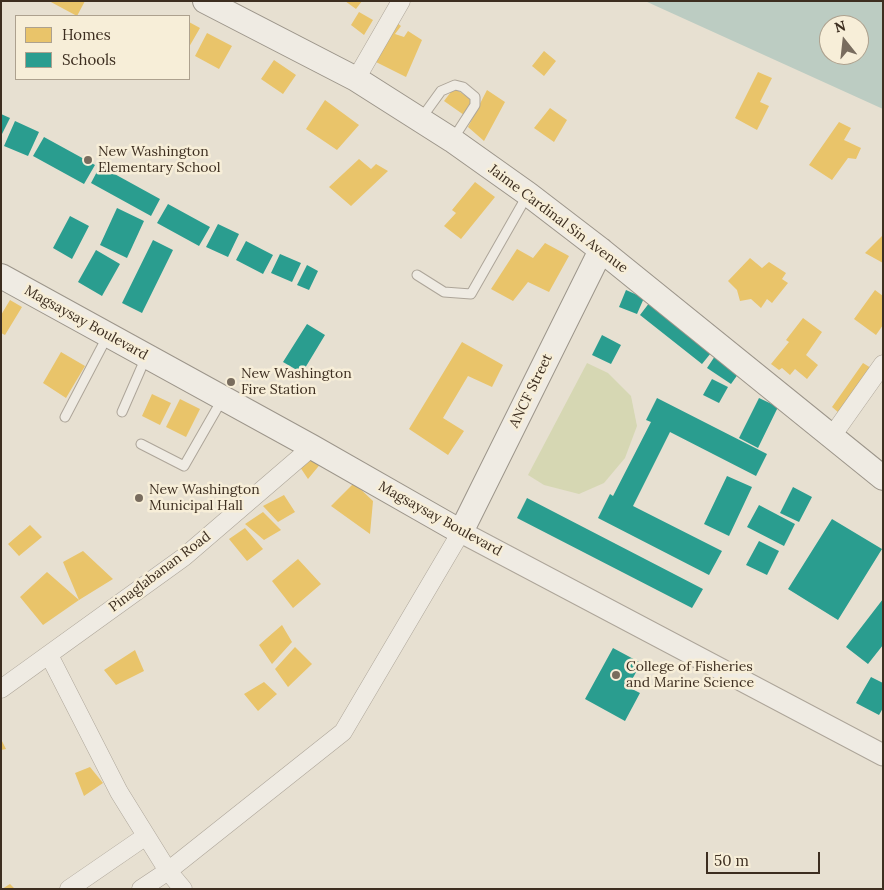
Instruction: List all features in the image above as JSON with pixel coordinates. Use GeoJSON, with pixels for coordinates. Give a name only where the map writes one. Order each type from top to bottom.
{"type":"FeatureCollection","features":[{"type":"Feature","properties":{"kind":"main road","name":"Jaime Cardinal Sin Avenue"},"geometry":{"type":"LineString","coordinates":[[204,1],[356,79],[452,140],[528,194],[601,250],[883,478]]}},
{"type":"Feature","properties":{"kind":"main road","name":"ANCF Street"},"geometry":{"type":"LineString","coordinates":[[461,532],[601,250]]}},
{"type":"Feature","properties":{"kind":"main road","name":"Magsaysay Boulevard"},"geometry":{"type":"LineString","coordinates":[[1,276],[312,447],[461,532]]}},
{"type":"Feature","properties":{"kind":"street"},"geometry":{"type":"LineString","coordinates":[[356,79],[401,1]]}},
{"type":"Feature","properties":{"kind":"street"},"geometry":{"type":"LineString","coordinates":[[832,436],[883,364]]}},
{"type":"Feature","properties":{"kind":"street","name":"Pinaglabanan Road"},"geometry":{"type":"LineString","coordinates":[[1,689],[184,557],[312,447]]}},
{"type":"Feature","properties":{"kind":"street"},"geometry":{"type":"LineString","coordinates":[[141,889],[168,870],[343,732],[461,532]]}},
{"type":"Feature","properties":{"kind":"street","name":"Magsaysay Boulevard"},"geometry":{"type":"LineString","coordinates":[[461,532],[883,755]]}},
{"type":"Feature","properties":{"kind":"street"},"geometry":{"type":"LineString","coordinates":[[49,655],[119,792],[168,870],[183,889]]}},
{"type":"Feature","properties":{"kind":"street"},"geometry":{"type":"LineString","coordinates":[[69,889],[146,836]]}},
{"type":"Feature","properties":{"kind":"lane"},"geometry":{"type":"LineString","coordinates":[[420,120],[442,91],[455,85],[463,87],[475,97],[475,105],[452,140]]}},
{"type":"Feature","properties":{"kind":"lane"},"geometry":{"type":"LineString","coordinates":[[416,276],[444,292],[471,294],[528,194]]}},
{"type":"Feature","properties":{"kind":"lane"},"geometry":{"type":"LineString","coordinates":[[66,417],[108,334]]}},
{"type":"Feature","properties":{"kind":"lane"},"geometry":{"type":"LineString","coordinates":[[122,412],[146,356]]}},
{"type":"Feature","properties":{"kind":"lane"},"geometry":{"type":"LineString","coordinates":[[141,444],[184,466],[223,398]]}},
{"type":"Feature","properties":{"kind":"green space"},"geometry":{"type":"Polygon","coordinates":[[[587,363],[608,373],[631,396],[637,426],[625,458],[604,483],[579,494],[544,485],[528,475],[587,363]]]}},
{"type":"Feature","properties":{"kind":"shaded area"},"geometry":{"type":"Polygon","coordinates":[[[645,1],[883,1],[883,109],[645,1]]]}},
{"type":"Feature","properties":{"kind":"building: Homes"},"geometry":{"type":"Polygon","coordinates":[[[49,1],[85,1],[78,15],[49,1]]]}},
{"type":"Feature","properties":{"kind":"building: Homes"},"geometry":{"type":"Polygon","coordinates":[[[345,1],[362,1],[356,9],[345,1]]]}},
{"type":"Feature","properties":{"kind":"building: Homes"},"geometry":{"type":"Polygon","coordinates":[[[359,12],[373,20],[364,35],[351,25],[359,12]]]}},
{"type":"Feature","properties":{"kind":"building: Homes"},"geometry":{"type":"Polygon","coordinates":[[[392,19],[401,26],[395,34],[404,37],[408,31],[422,40],[406,77],[370,59],[392,19]]]}},
{"type":"Feature","properties":{"kind":"building: Homes"},"geometry":{"type":"Polygon","coordinates":[[[190,23],[200,28],[190,45],[190,23]]]}},
{"type":"Feature","properties":{"kind":"building: Homes"},"geometry":{"type":"Polygon","coordinates":[[[207,33],[232,46],[219,69],[195,56],[207,33]]]}},
{"type":"Feature","properties":{"kind":"building: Homes"},"geometry":{"type":"Polygon","coordinates":[[[544,51],[556,61],[544,76],[532,66],[544,51]]]}},
{"type":"Feature","properties":{"kind":"building: Homes"},"geometry":{"type":"Polygon","coordinates":[[[274,60],[296,75],[283,94],[261,79],[274,60]]]}},
{"type":"Feature","properties":{"kind":"building: Homes"},"geometry":{"type":"Polygon","coordinates":[[[758,72],[772,78],[760,102],[769,106],[757,130],[735,118],[758,72]]]}},
{"type":"Feature","properties":{"kind":"building: Homes"},"geometry":{"type":"Polygon","coordinates":[[[454,88],[472,100],[464,115],[444,101],[454,88]]]}},
{"type":"Feature","properties":{"kind":"building: Homes"},"geometry":{"type":"Polygon","coordinates":[[[487,90],[505,102],[484,141],[468,127],[487,90]]]}},
{"type":"Feature","properties":{"kind":"building: Homes"},"geometry":{"type":"Polygon","coordinates":[[[325,100],[359,125],[337,150],[306,129],[325,100]]]}},
{"type":"Feature","properties":{"kind":"building: Homes"},"geometry":{"type":"Polygon","coordinates":[[[550,108],[567,120],[554,142],[534,128],[550,108]]]}},
{"type":"Feature","properties":{"kind":"building: Homes"},"geometry":{"type":"Polygon","coordinates":[[[839,122],[851,128],[844,140],[861,148],[856,159],[848,158],[832,180],[809,165],[839,122]]]}},
{"type":"Feature","properties":{"kind":"building: Homes"},"geometry":{"type":"Polygon","coordinates":[[[359,159],[371,169],[376,164],[388,171],[351,206],[329,187],[359,159]]]}},
{"type":"Feature","properties":{"kind":"building: Homes"},"geometry":{"type":"Polygon","coordinates":[[[475,182],[495,197],[461,239],[444,226],[456,213],[452,210],[475,182]]]}},
{"type":"Feature","properties":{"kind":"building: Homes"},"geometry":{"type":"Polygon","coordinates":[[[883,235],[883,263],[865,253],[883,235]]]}},
{"type":"Feature","properties":{"kind":"building: Homes"},"geometry":{"type":"Polygon","coordinates":[[[545,243],[569,256],[549,292],[528,282],[513,301],[491,289],[517,249],[533,258],[545,243]]]}},
{"type":"Feature","properties":{"kind":"building: Homes"},"geometry":{"type":"Polygon","coordinates":[[[750,258],[762,268],[769,262],[786,273],[782,279],[788,283],[772,303],[767,299],[761,308],[751,299],[740,301],[737,290],[728,281],[750,258]]]}},
{"type":"Feature","properties":{"kind":"building: Homes"},"geometry":{"type":"Polygon","coordinates":[[[875,290],[883,296],[883,325],[876,335],[854,319],[875,290]]]}},
{"type":"Feature","properties":{"kind":"building: Homes"},"geometry":{"type":"Polygon","coordinates":[[[10,300],[22,307],[5,335],[1,333],[1,315],[10,300]]]}},
{"type":"Feature","properties":{"kind":"building: Homes"},"geometry":{"type":"Polygon","coordinates":[[[803,318],[822,332],[806,355],[818,365],[807,379],[795,369],[790,375],[782,368],[779,370],[771,364],[789,342],[786,340],[803,318]]]}},
{"type":"Feature","properties":{"kind":"building: Homes"},"geometry":{"type":"Polygon","coordinates":[[[462,342],[503,365],[492,387],[468,376],[443,418],[464,431],[448,455],[409,429],[462,342]]]}},
{"type":"Feature","properties":{"kind":"building: Homes"},"geometry":{"type":"Polygon","coordinates":[[[61,352],[85,366],[66,398],[43,383],[61,352]]]}},
{"type":"Feature","properties":{"kind":"building: Homes"},"geometry":{"type":"Polygon","coordinates":[[[863,363],[871,368],[839,413],[832,407],[863,363]]]}},
{"type":"Feature","properties":{"kind":"building: Homes"},"geometry":{"type":"Polygon","coordinates":[[[152,394],[171,403],[160,425],[142,416],[152,394]]]}},
{"type":"Feature","properties":{"kind":"building: Homes"},"geometry":{"type":"Polygon","coordinates":[[[180,399],[200,409],[186,437],[166,427],[180,399]]]}},
{"type":"Feature","properties":{"kind":"building: Homes"},"geometry":{"type":"Polygon","coordinates":[[[314,455],[322,462],[308,479],[300,467],[314,455]]]}},
{"type":"Feature","properties":{"kind":"building: Homes"},"geometry":{"type":"Polygon","coordinates":[[[354,483],[373,501],[370,534],[331,506],[354,483]]]}},
{"type":"Feature","properties":{"kind":"building: Homes"},"geometry":{"type":"Polygon","coordinates":[[[284,495],[295,512],[278,522],[263,506],[284,495]]]}},
{"type":"Feature","properties":{"kind":"building: Homes"},"geometry":{"type":"Polygon","coordinates":[[[263,512],[281,530],[264,540],[245,524],[263,512]]]}},
{"type":"Feature","properties":{"kind":"building: Homes"},"geometry":{"type":"Polygon","coordinates":[[[30,525],[42,537],[19,556],[8,544],[30,525]]]}},
{"type":"Feature","properties":{"kind":"building: Homes"},"geometry":{"type":"Polygon","coordinates":[[[245,528],[263,549],[247,561],[229,539],[245,528]]]}},
{"type":"Feature","properties":{"kind":"building: Homes"},"geometry":{"type":"Polygon","coordinates":[[[83,551],[113,579],[79,600],[63,562],[83,551]]]}},
{"type":"Feature","properties":{"kind":"building: Homes"},"geometry":{"type":"Polygon","coordinates":[[[298,559],[321,584],[293,608],[272,581],[298,559]]]}},
{"type":"Feature","properties":{"kind":"building: Homes"},"geometry":{"type":"Polygon","coordinates":[[[47,572],[79,600],[43,625],[20,597],[47,572]]]}},
{"type":"Feature","properties":{"kind":"building: Homes"},"geometry":{"type":"Polygon","coordinates":[[[282,625],[292,642],[272,664],[259,645],[282,625]]]}},
{"type":"Feature","properties":{"kind":"building: Homes"},"geometry":{"type":"Polygon","coordinates":[[[295,647],[312,664],[288,687],[275,669],[295,647]]]}},
{"type":"Feature","properties":{"kind":"building: Homes"},"geometry":{"type":"Polygon","coordinates":[[[135,650],[144,671],[116,685],[104,670],[135,650]]]}},
{"type":"Feature","properties":{"kind":"building: Homes"},"geometry":{"type":"Polygon","coordinates":[[[264,682],[277,694],[258,711],[244,694],[264,682]]]}},
{"type":"Feature","properties":{"kind":"building: Homes"},"geometry":{"type":"Polygon","coordinates":[[[1,739],[6,749],[1,750],[1,739]]]}},
{"type":"Feature","properties":{"kind":"building: Homes"},"geometry":{"type":"Polygon","coordinates":[[[90,767],[103,783],[84,796],[75,773],[90,767]]]}},
{"type":"Feature","properties":{"kind":"building: Homes"},"geometry":{"type":"Polygon","coordinates":[[[10,884],[15,889],[2,889],[10,884]]]}},
{"type":"Feature","properties":{"kind":"building: Schools"},"geometry":{"type":"Polygon","coordinates":[[[1,114],[10,118],[1,136],[1,114]]]}},
{"type":"Feature","properties":{"kind":"building: Schools"},"geometry":{"type":"Polygon","coordinates":[[[15,121],[39,132],[28,156],[4,146],[15,121]]]}},
{"type":"Feature","properties":{"kind":"building: Schools"},"geometry":{"type":"Polygon","coordinates":[[[44,137],[95,165],[84,184],[33,156],[44,137]]]}},
{"type":"Feature","properties":{"kind":"building: Schools"},"geometry":{"type":"Polygon","coordinates":[[[100,166],[160,199],[151,216],[91,183],[100,166]]]}},
{"type":"Feature","properties":{"kind":"building: Schools"},"geometry":{"type":"Polygon","coordinates":[[[168,204],[210,227],[199,246],[157,223],[168,204]]]}},
{"type":"Feature","properties":{"kind":"building: Schools"},"geometry":{"type":"Polygon","coordinates":[[[117,208],[144,221],[127,258],[100,245],[117,208]]]}},
{"type":"Feature","properties":{"kind":"building: Schools"},"geometry":{"type":"Polygon","coordinates":[[[70,216],[89,226],[72,259],[53,248],[70,216]]]}},
{"type":"Feature","properties":{"kind":"building: Schools"},"geometry":{"type":"Polygon","coordinates":[[[218,224],[239,234],[228,257],[206,247],[218,224]]]}},
{"type":"Feature","properties":{"kind":"building: Schools"},"geometry":{"type":"Polygon","coordinates":[[[153,240],[173,250],[142,313],[122,303],[153,240]]]}},
{"type":"Feature","properties":{"kind":"building: Schools"},"geometry":{"type":"Polygon","coordinates":[[[246,241],[273,255],[263,274],[236,260],[246,241]]]}},
{"type":"Feature","properties":{"kind":"building: Schools"},"geometry":{"type":"Polygon","coordinates":[[[96,250],[120,264],[102,296],[78,282],[96,250]]]}},
{"type":"Feature","properties":{"kind":"building: Schools"},"geometry":{"type":"Polygon","coordinates":[[[280,254],[301,263],[292,282],[271,273],[280,254]]]}},
{"type":"Feature","properties":{"kind":"building: Schools"},"geometry":{"type":"Polygon","coordinates":[[[307,265],[318,271],[309,290],[297,285],[307,265]]]}},
{"type":"Feature","properties":{"kind":"building: Schools"},"geometry":{"type":"Polygon","coordinates":[[[626,290],[644,298],[637,314],[619,307],[626,290]]]}},
{"type":"Feature","properties":{"kind":"building: Schools"},"geometry":{"type":"Polygon","coordinates":[[[653,298],[715,348],[702,364],[640,315],[653,298]]]}},
{"type":"Feature","properties":{"kind":"building: Schools"},"geometry":{"type":"Polygon","coordinates":[[[307,324],[325,335],[302,373],[283,362],[307,324]]]}},
{"type":"Feature","properties":{"kind":"building: Schools"},"geometry":{"type":"Polygon","coordinates":[[[602,335],[621,345],[611,364],[592,355],[602,335]]]}},
{"type":"Feature","properties":{"kind":"building: Schools"},"geometry":{"type":"Polygon","coordinates":[[[717,353],[741,370],[731,384],[707,368],[717,353]]]}},
{"type":"Feature","properties":{"kind":"building: Schools"},"geometry":{"type":"Polygon","coordinates":[[[712,379],[728,387],[719,403],[703,395],[712,379]]]}},
{"type":"Feature","properties":{"kind":"building: Schools"},"geometry":{"type":"Polygon","coordinates":[[[657,398],[767,454],[756,476],[670,432],[633,506],[722,551],[709,575],[598,518],[610,494],[613,496],[651,422],[646,420],[657,398]]]}},
{"type":"Feature","properties":{"kind":"building: Schools"},"geometry":{"type":"Polygon","coordinates":[[[759,398],[778,407],[758,448],[739,438],[759,398]]]}},
{"type":"Feature","properties":{"kind":"building: Schools"},"geometry":{"type":"Polygon","coordinates":[[[727,476],[752,487],[729,536],[704,524],[727,476]]]}},
{"type":"Feature","properties":{"kind":"building: Schools"},"geometry":{"type":"Polygon","coordinates":[[[793,487],[812,497],[799,522],[780,513],[793,487]]]}},
{"type":"Feature","properties":{"kind":"building: Schools"},"geometry":{"type":"Polygon","coordinates":[[[527,498],[703,589],[692,608],[517,518],[527,498]]]}},
{"type":"Feature","properties":{"kind":"building: Schools"},"geometry":{"type":"Polygon","coordinates":[[[759,505],[795,524],[784,546],[747,527],[759,505]]]}},
{"type":"Feature","properties":{"kind":"building: Schools"},"geometry":{"type":"Polygon","coordinates":[[[832,519],[882,549],[838,620],[788,589],[832,519]]]}},
{"type":"Feature","properties":{"kind":"building: Schools"},"geometry":{"type":"Polygon","coordinates":[[[759,541],[779,551],[767,575],[746,565],[759,541]]]}},
{"type":"Feature","properties":{"kind":"building: Schools"},"geometry":{"type":"Polygon","coordinates":[[[883,599],[883,645],[868,664],[846,647],[883,599]]]}},
{"type":"Feature","properties":{"kind":"building: Schools","name":"College of Fisheries and Marine Science"},"geometry":{"type":"Polygon","coordinates":[[[613,648],[641,663],[628,687],[640,693],[625,721],[585,699],[613,648]]]}},
{"type":"Feature","properties":{"kind":"building: Schools"},"geometry":{"type":"Polygon","coordinates":[[[871,677],[883,683],[883,708],[879,715],[856,703],[871,677]]]}},
{"type":"Feature","properties":{"kind":"place","name":"New Washington Elementary School"},"geometry":{"type":"Point","coordinates":[88,160]}},
{"type":"Feature","properties":{"kind":"place","name":"New Washington Fire Station"},"geometry":{"type":"Point","coordinates":[231,382]}},
{"type":"Feature","properties":{"kind":"place","name":"New Washington Municipal Hall"},"geometry":{"type":"Point","coordinates":[139,498]}},
{"type":"Feature","properties":{"kind":"place","name":"College of Fisheries and Marine Science"},"geometry":{"type":"Point","coordinates":[616,675]}}]}
